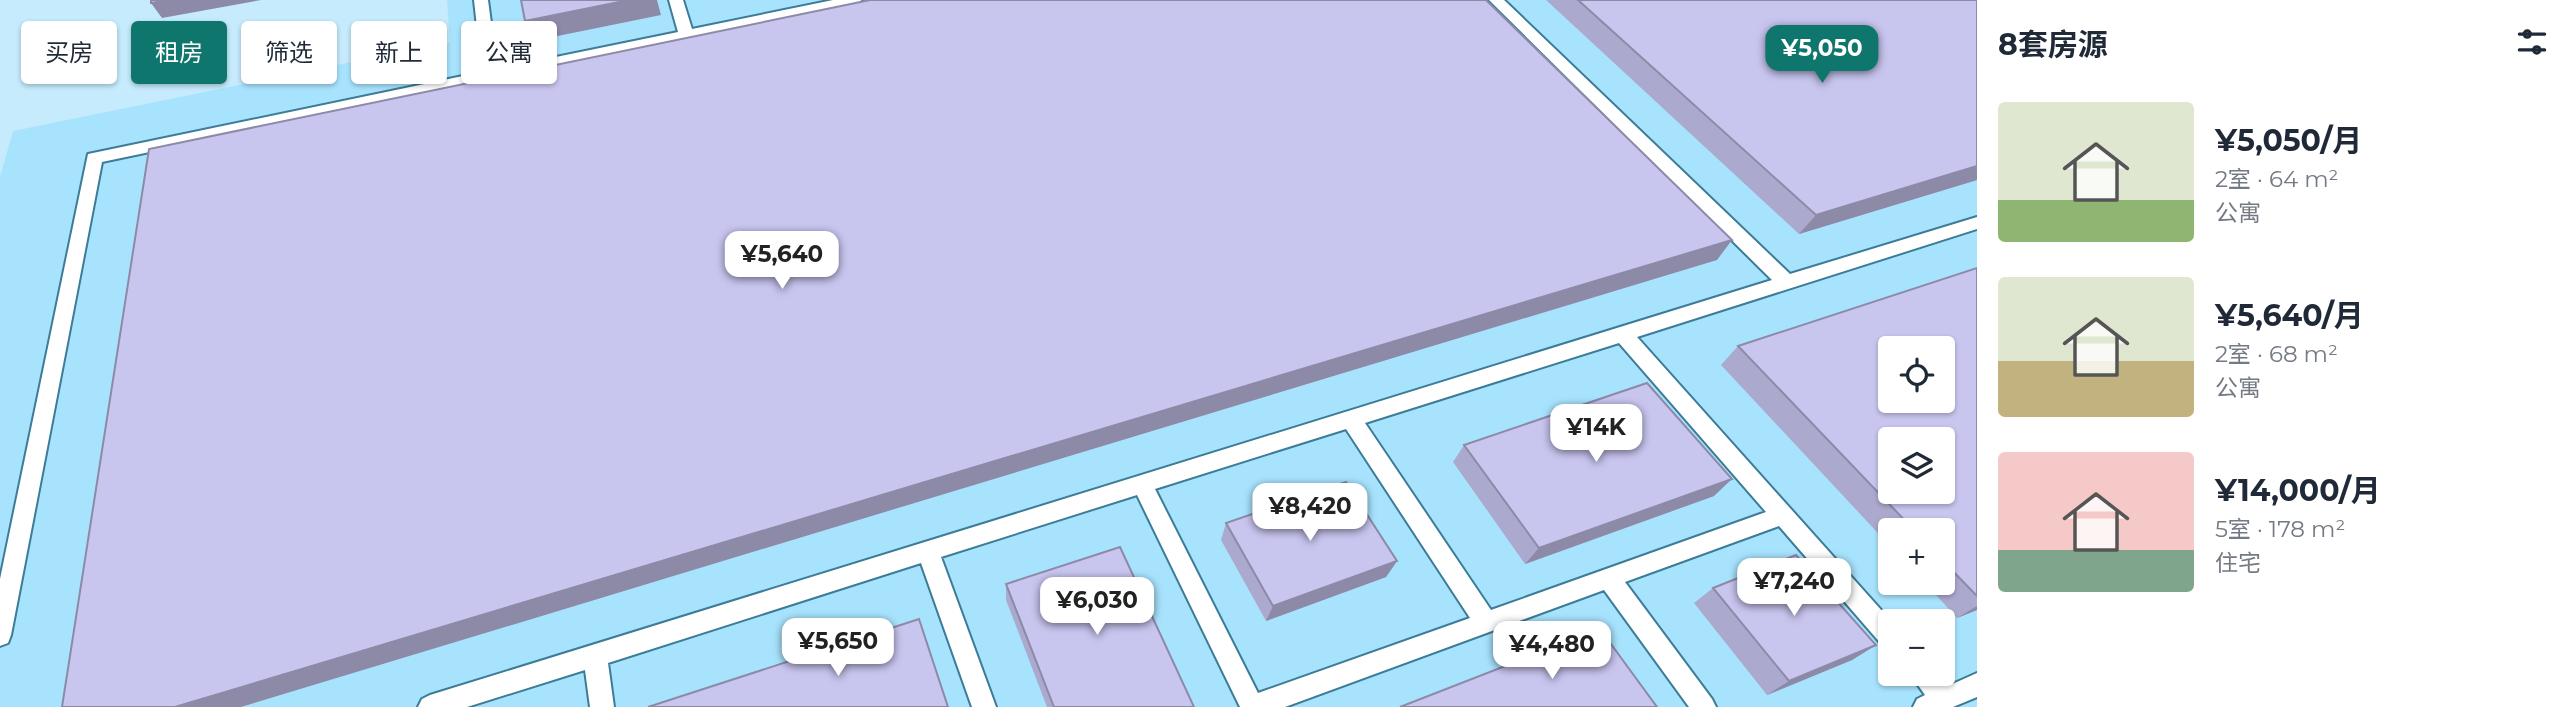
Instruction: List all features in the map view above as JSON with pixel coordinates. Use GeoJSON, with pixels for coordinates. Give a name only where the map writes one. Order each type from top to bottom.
{"type":"FeatureCollection","features":[{"type":"Feature","properties":{"kind":"lane"},"geometry":{"type":"LineString","coordinates":[[481,0],[483,21]]}},
{"type":"Feature","properties":{"kind":"lane"},"geometry":{"type":"LineString","coordinates":[[676,0],[686,35]]}},
{"type":"Feature","properties":{"kind":"lane"},"geometry":{"type":"LineString","coordinates":[[557,62],[855,0]]}},
{"type":"Feature","properties":{"kind":"lane"},"geometry":{"type":"LineString","coordinates":[[1496,0],[1787,283]]}},
{"type":"Feature","properties":{"kind":"lane"},"geometry":{"type":"LineString","coordinates":[[0,635],[94,158],[461,82]]}},
{"type":"Feature","properties":{"kind":"lane"},"geometry":{"type":"LineString","coordinates":[[430,707],[1977,223]]}},
{"type":"Feature","properties":{"kind":"lane"},"geometry":{"type":"LineString","coordinates":[[1623,334],[1878,623]]}},
{"type":"Feature","properties":{"kind":"lane"},"geometry":{"type":"LineString","coordinates":[[1351,419],[1486,623]]}},
{"type":"Feature","properties":{"kind":"lane"},"geometry":{"type":"LineString","coordinates":[[1142,484],[1252,707],[1783,515]]}},
{"type":"Feature","properties":{"kind":"lane"},"geometry":{"type":"LineString","coordinates":[[928,551],[984,707]]}},
{"type":"Feature","properties":{"kind":"lane"},"geometry":{"type":"LineString","coordinates":[[1609,579],[1704,707]]}},
{"type":"Feature","properties":{"kind":"lane"},"geometry":{"type":"LineString","coordinates":[[595,655],[602,707]]}},
{"type":"Feature","properties":{"kind":"lane"},"geometry":{"type":"LineString","coordinates":[[1927,686],[1935,703],[1977,685]]}},
{"type":"Feature","properties":{"kind":"shaded area"},"geometry":{"type":"Polygon","coordinates":[[[447,0],[1977,0],[1977,707],[0,707],[0,177],[13,131],[244,84],[337,84],[337,65],[351,62],[351,84],[447,84],[447,43],[450,42],[447,0]]]}},
{"type":"Feature","properties":{"kind":"building"},"geometry":{"type":"Polygon","coordinates":[[[521,0],[629,0],[525,21],[521,0]]]}},
{"type":"Feature","properties":{"kind":"building"},"geometry":{"type":"Polygon","coordinates":[[[870,0],[1486,0],[1732,240],[175,707],[62,707],[149,149],[464,84],[557,84],[557,65],[870,0]]]}},
{"type":"Feature","properties":{"kind":"building"},"geometry":{"type":"Polygon","coordinates":[[[1578,0],[1977,0],[1977,166],[1816,215],[1578,0]]]}},
{"type":"Feature","properties":{"kind":"building"},"geometry":{"type":"Polygon","coordinates":[[[1977,268],[1977,596],[1955,573],[1955,518],[1903,518],[1889,504],[1955,504],[1955,427],[1878,427],[1878,492],[1738,346],[1977,268]]]}},
{"type":"Feature","properties":{"kind":"building"},"geometry":{"type":"Polygon","coordinates":[[[1647,383],[1732,479],[1539,548],[1464,445],[1647,383]]]}},
{"type":"Feature","properties":{"kind":"building"},"geometry":{"type":"Polygon","coordinates":[[[1346,482],[1397,561],[1273,606],[1226,523],[1346,482]]]}},
{"type":"Feature","properties":{"kind":"building"},"geometry":{"type":"Polygon","coordinates":[[[1120,547],[1194,707],[1054,707],[1006,584],[1120,547]]]}},
{"type":"Feature","properties":{"kind":"building"},"geometry":{"type":"Polygon","coordinates":[[[1796,555],[1876,645],[1789,681],[1713,588],[1796,555]]]}},
{"type":"Feature","properties":{"kind":"building"},"geometry":{"type":"Polygon","coordinates":[[[919,619],[948,707],[648,707],[919,619]]]}},
{"type":"Feature","properties":{"kind":"building"},"geometry":{"type":"Polygon","coordinates":[[[1600,629],[1657,707],[1400,707],[1600,629]]]}}]}
